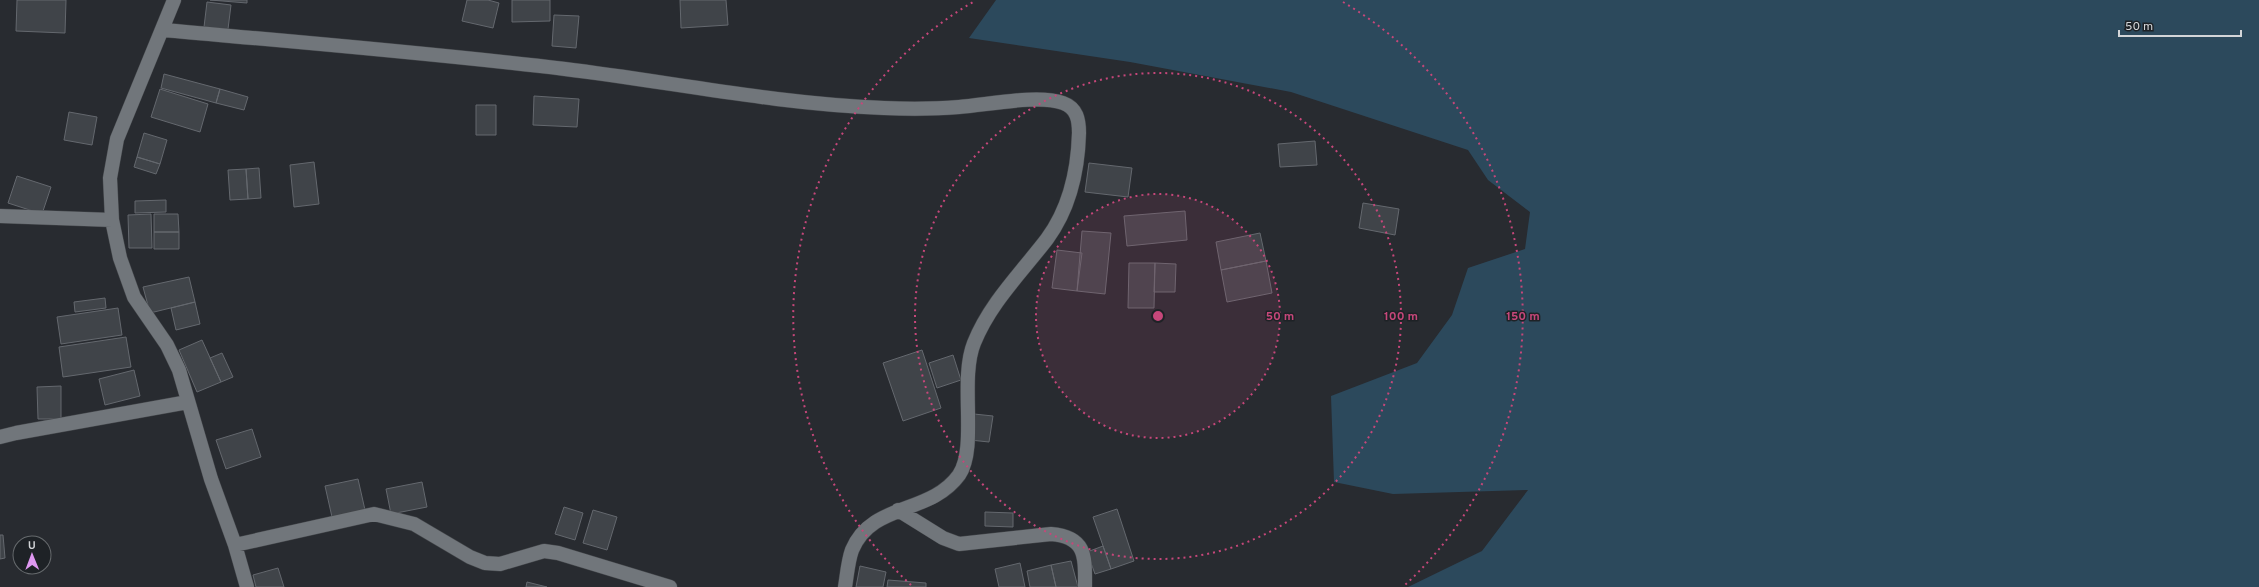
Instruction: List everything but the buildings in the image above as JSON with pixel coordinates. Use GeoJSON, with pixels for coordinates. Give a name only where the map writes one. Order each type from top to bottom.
{"type":"FeatureCollection","features":[{"type":"Feature","properties":{"kind":"street"},"geometry":{"type":"LineString","coordinates":[[174,0],[163,30],[117,139],[110,178],[112,220],[120,258],[134,297],[167,345],[179,370],[211,479],[235,545],[247,587]]}},
{"type":"Feature","properties":{"kind":"street"},"geometry":{"type":"LineString","coordinates":[[163,30],[559,69],[817,104],[886,108],[956,108],[1037,100],[1065,104],[1074,110],[1079,120],[1079,136],[1069,196],[1047,238],[1008,285],[980,330],[972,349],[968,368],[967,454],[961,472],[941,493],[928,501],[898,510],[870,524],[852,550],[845,587]]}},
{"type":"Feature","properties":{"kind":"street"},"geometry":{"type":"LineString","coordinates":[[0,216],[112,220]]}},
{"type":"Feature","properties":{"kind":"street"},"geometry":{"type":"LineString","coordinates":[[0,437],[188,402]]}},
{"type":"Feature","properties":{"kind":"street"},"geometry":{"type":"LineString","coordinates":[[898,510],[943,538],[959,544],[1051,534],[1063,535],[1079,544],[1085,556],[1085,587]]}},
{"type":"Feature","properties":{"kind":"street"},"geometry":{"type":"LineString","coordinates":[[235,545],[374,514],[414,524],[470,557],[485,563],[500,564],[544,552],[558,552],[670,587]]}},
{"type":"Feature","properties":{"kind":"water"},"geometry":{"type":"Polygon","coordinates":[[[996,0],[2259,0],[2259,587],[1408,587],[1482,551],[1528,490],[1393,494],[1334,482],[1331,396],[1417,363],[1452,315],[1468,268],[1525,249],[1530,212],[1488,180],[1468,150],[1291,92],[1130,62],[969,38],[996,0]]]}}]}
